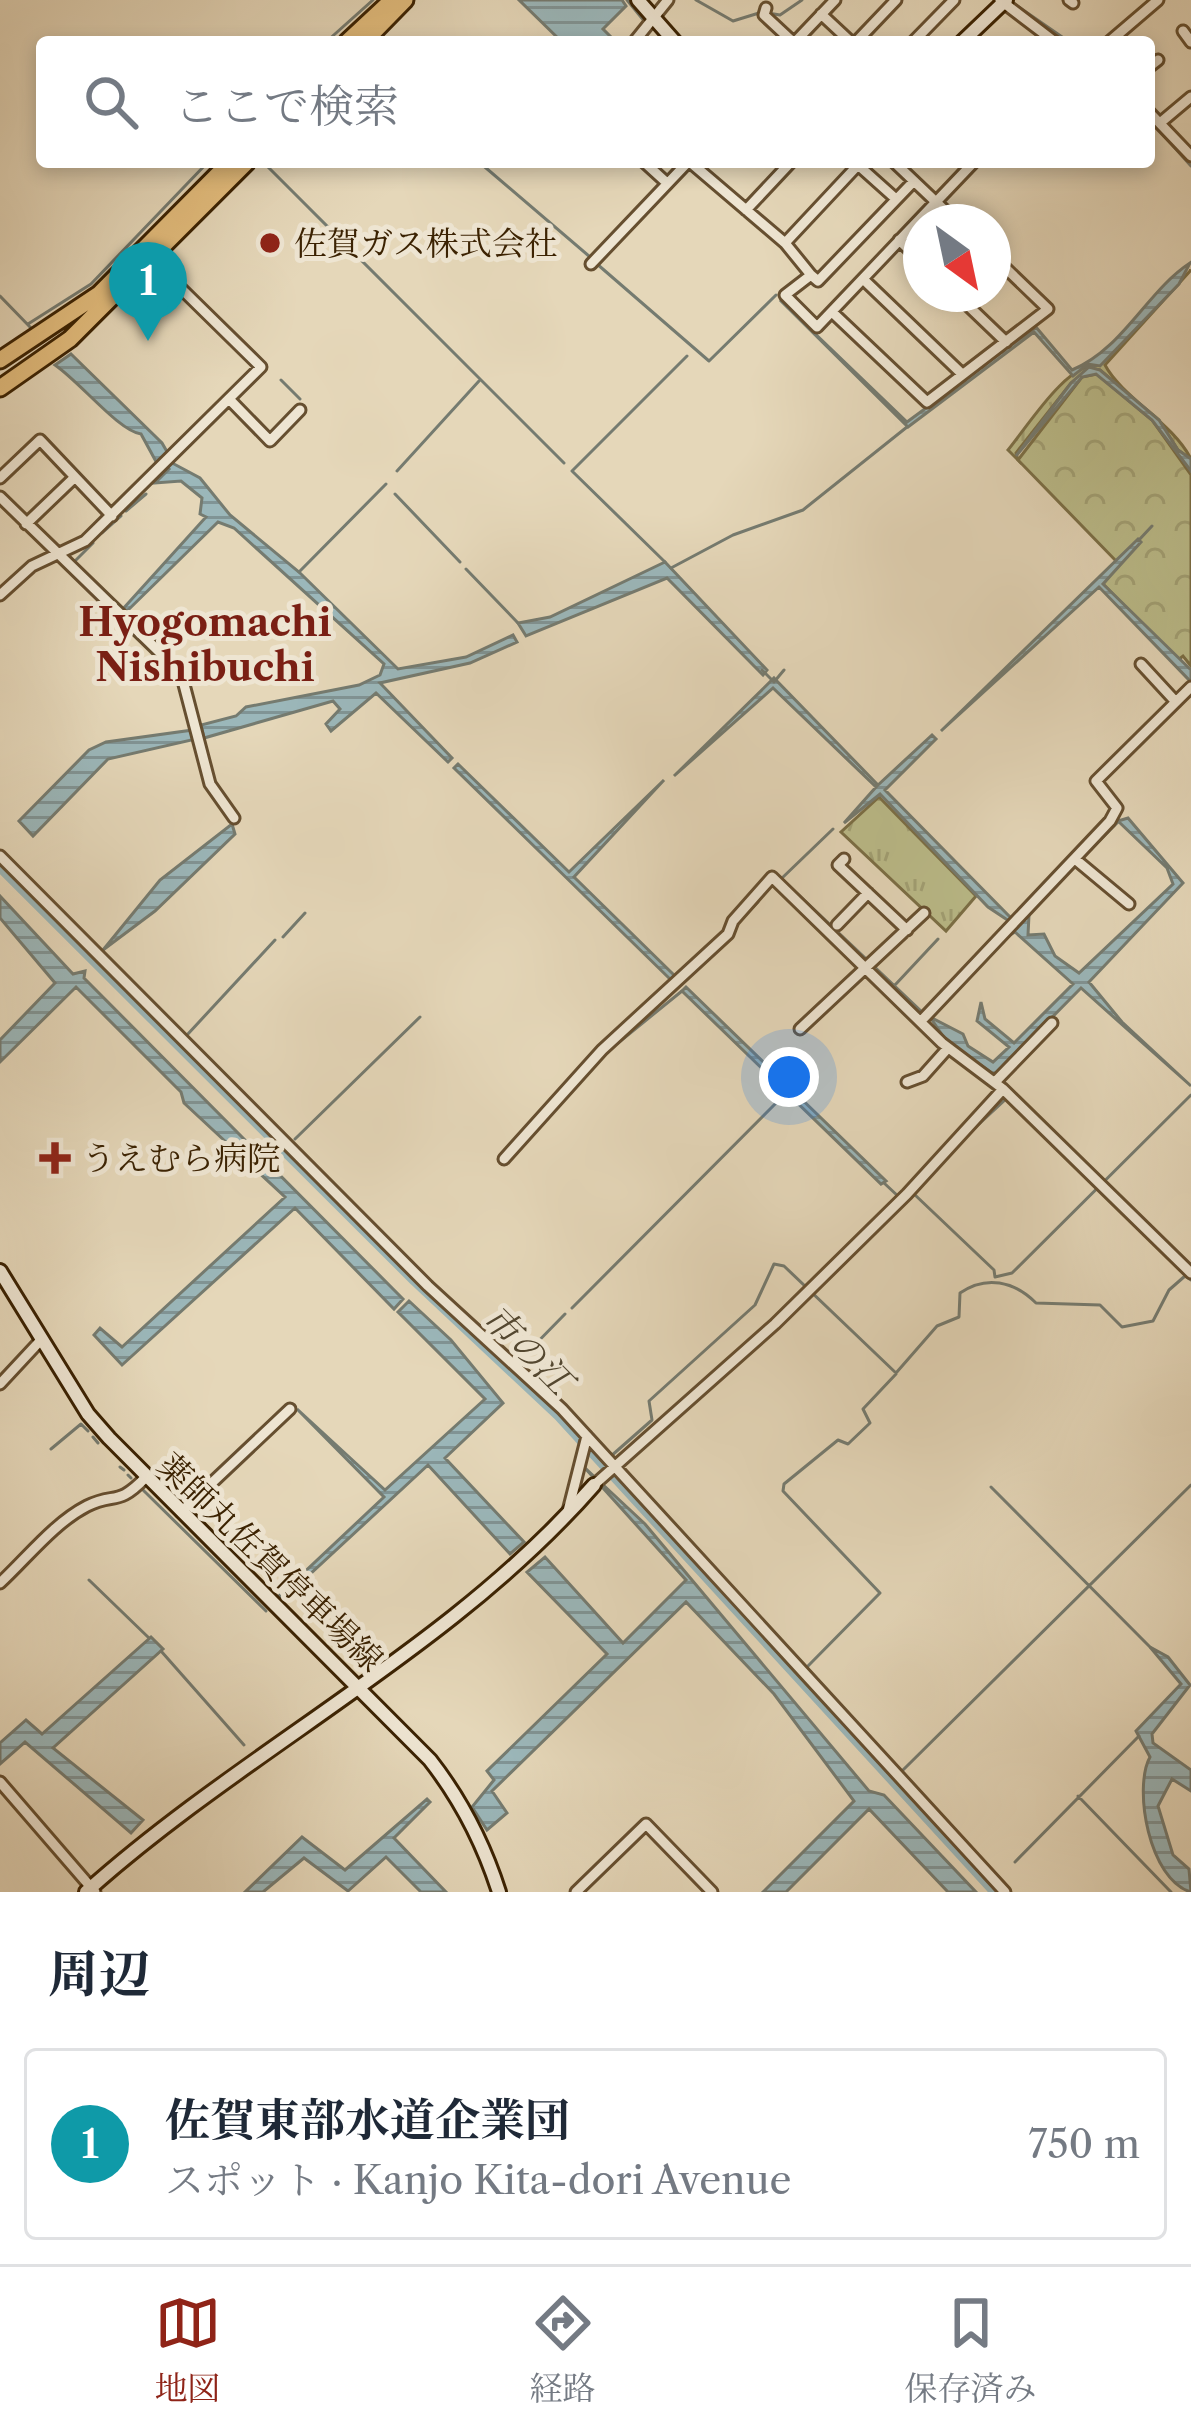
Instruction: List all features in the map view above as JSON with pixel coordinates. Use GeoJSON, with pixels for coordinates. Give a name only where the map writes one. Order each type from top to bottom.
{"type":"FeatureCollection","features":[{"type":"Feature","properties":{"kind":"highway"},"geometry":{"type":"LineString","coordinates":[[353,36],[392,0]]}},
{"type":"Feature","properties":{"kind":"highway"},"geometry":{"type":"LineString","coordinates":[[370,36],[405,0]]}},
{"type":"Feature","properties":{"kind":"highway"},"geometry":{"type":"LineString","coordinates":[[0,360],[99,294],[224,168]]}},
{"type":"Feature","properties":{"kind":"highway"},"geometry":{"type":"LineString","coordinates":[[0,388],[70,339],[241,168]]}},
{"type":"Feature","properties":{"kind":"main road"},"geometry":{"type":"LineString","coordinates":[[638,0],[669,36]]}},
{"type":"Feature","properties":{"kind":"main road"},"geometry":{"type":"LineString","coordinates":[[968,36],[1004,1]]}},
{"type":"Feature","properties":{"kind":"main road","name":"薬師丸佐賀停車場線"},"geometry":{"type":"LineString","coordinates":[[0,1271],[88,1414],[145,1478],[359,1685],[457,1794],[483,1844],[499,1892]]}},
{"type":"Feature","properties":{"kind":"main road"},"geometry":{"type":"LineString","coordinates":[[91,1890],[202,1794],[479,1598],[600,1480]]}},
{"type":"Feature","properties":{"kind":"street"},"geometry":{"type":"LineString","coordinates":[[640,36],[668,0]]}},
{"type":"Feature","properties":{"kind":"street"},"geometry":{"type":"LineString","coordinates":[[800,36],[835,0]]}},
{"type":"Feature","properties":{"kind":"street"},"geometry":{"type":"LineString","coordinates":[[860,36],[896,0]]}},
{"type":"Feature","properties":{"kind":"street"},"geometry":{"type":"LineString","coordinates":[[919,36],[954,0]]}},
{"type":"Feature","properties":{"kind":"street"},"geometry":{"type":"LineString","coordinates":[[1116,36],[1158,0]]}},
{"type":"Feature","properties":{"kind":"street"},"geometry":{"type":"LineString","coordinates":[[1004,1],[1047,36]]}},
{"type":"Feature","properties":{"kind":"street"},"geometry":{"type":"LineString","coordinates":[[765,12],[788,36]]}},
{"type":"Feature","properties":{"kind":"street"},"geometry":{"type":"LineString","coordinates":[[821,14],[847,36]]}},
{"type":"Feature","properties":{"kind":"street"},"geometry":{"type":"LineString","coordinates":[[1117,14],[1127,26]]}},
{"type":"Feature","properties":{"kind":"street"},"geometry":{"type":"LineString","coordinates":[[1183,31],[1191,42]]}},
{"type":"Feature","properties":{"kind":"street"},"geometry":{"type":"LineString","coordinates":[[1160,123],[1191,97]]}},
{"type":"Feature","properties":{"kind":"street"},"geometry":{"type":"LineString","coordinates":[[1155,118],[1191,155]]}},
{"type":"Feature","properties":{"kind":"street"},"geometry":{"type":"LineString","coordinates":[[1179,143],[1191,133]]}},
{"type":"Feature","properties":{"kind":"street"},"geometry":{"type":"LineString","coordinates":[[651,168],[667,183]]}},
{"type":"Feature","properties":{"kind":"street"},"geometry":{"type":"LineString","coordinates":[[591,264],[682,168]]}},
{"type":"Feature","properties":{"kind":"street"},"geometry":{"type":"LineString","coordinates":[[691,168],[785,243],[818,281],[914,181]]}},
{"type":"Feature","properties":{"kind":"street"},"geometry":{"type":"LineString","coordinates":[[746,210],[784,168]]}},
{"type":"Feature","properties":{"kind":"street"},"geometry":{"type":"LineString","coordinates":[[785,243],[855,168]]}},
{"type":"Feature","properties":{"kind":"street"},"geometry":{"type":"LineString","coordinates":[[861,168],[896,199]]}},
{"type":"Feature","properties":{"kind":"street"},"geometry":{"type":"LineString","coordinates":[[905,168],[938,204],[969,168]]}},
{"type":"Feature","properties":{"kind":"street"},"geometry":{"type":"LineString","coordinates":[[811,274],[785,296],[817,327],[902,243]]}},
{"type":"Feature","properties":{"kind":"street"},"geometry":{"type":"LineString","coordinates":[[0,595],[56,554],[85,541],[261,367],[152,260]]}},
{"type":"Feature","properties":{"kind":"street"},"geometry":{"type":"LineString","coordinates":[[834,314],[927,402],[1048,309],[1011,273]]}},
{"type":"Feature","properties":{"kind":"street"},"geometry":{"type":"LineString","coordinates":[[866,281],[962,374]]}},
{"type":"Feature","properties":{"kind":"street"},"geometry":{"type":"LineString","coordinates":[[975,312],[1006,342]]}},
{"type":"Feature","properties":{"kind":"street"},"geometry":{"type":"LineString","coordinates":[[230,400],[270,441],[300,410]]}},
{"type":"Feature","properties":{"kind":"street"},"geometry":{"type":"LineString","coordinates":[[0,478],[40,440],[112,515]]}},
{"type":"Feature","properties":{"kind":"street"},"geometry":{"type":"LineString","coordinates":[[28,521],[75,477]]}},
{"type":"Feature","properties":{"kind":"street"},"geometry":{"type":"LineString","coordinates":[[1,501],[28,521],[56,554],[181,673],[210,784],[234,818]]}},
{"type":"Feature","properties":{"kind":"street"},"geometry":{"type":"LineString","coordinates":[[0,574],[10,586]]}},
{"type":"Feature","properties":{"kind":"street"},"geometry":{"type":"LineString","coordinates":[[1141,664],[1175,702]]}},
{"type":"Feature","properties":{"kind":"street"},"geometry":{"type":"LineString","coordinates":[[925,1016],[1012,921],[1078,861],[1118,812],[1096,781],[1191,688]]}},
{"type":"Feature","properties":{"kind":"street"},"geometry":{"type":"LineString","coordinates":[[0,856],[428,1286],[587,1436],[1005,1892]]}},
{"type":"Feature","properties":{"kind":"street"},"geometry":{"type":"LineString","coordinates":[[844,860],[838,865],[907,931]]}},
{"type":"Feature","properties":{"kind":"street"},"geometry":{"type":"LineString","coordinates":[[1078,861],[1129,904]]}},
{"type":"Feature","properties":{"kind":"street"},"geometry":{"type":"LineString","coordinates":[[504,1159],[602,1050],[728,934],[733,921],[772,877],[925,1016],[948,1048],[999,1086],[1191,1274]]}},
{"type":"Feature","properties":{"kind":"street"},"geometry":{"type":"LineString","coordinates":[[837,925],[868,893]]}},
{"type":"Feature","properties":{"kind":"street"},"geometry":{"type":"LineString","coordinates":[[800,1029],[924,913]]}},
{"type":"Feature","properties":{"kind":"street"},"geometry":{"type":"LineString","coordinates":[[600,1480],[611,1461],[808,1292],[1052,1023]]}},
{"type":"Feature","properties":{"kind":"street"},"geometry":{"type":"LineString","coordinates":[[908,1082],[923,1076],[948,1048]]}},
{"type":"Feature","properties":{"kind":"street"},"geometry":{"type":"LineString","coordinates":[[0,1384],[40,1341]]}},
{"type":"Feature","properties":{"kind":"street"},"geometry":{"type":"LineString","coordinates":[[181,1512],[290,1409]]}},
{"type":"Feature","properties":{"kind":"street"},"geometry":{"type":"LineString","coordinates":[[566,1518],[580,1448],[587,1436]]}},
{"type":"Feature","properties":{"kind":"street"},"geometry":{"type":"LineString","coordinates":[[0,1583],[70,1517],[92,1503],[127,1497],[145,1478]]}},
{"type":"Feature","properties":{"kind":"street"},"geometry":{"type":"LineString","coordinates":[[0,1782],[91,1890]]}},
{"type":"Feature","properties":{"kind":"street"},"geometry":{"type":"LineString","coordinates":[[576,1892],[646,1824],[712,1892]]}},
{"type":"Feature","properties":{"kind":"green space"},"geometry":{"type":"Polygon","coordinates":[[[1191,270],[1105,365],[1144,407],[1100,370],[1090,368],[1071,383],[1016,453],[1018,460],[1008,450],[1063,383],[1088,366],[1100,365],[1191,270]]]}},
{"type":"Feature","properties":{"kind":"green space"},"geometry":{"type":"Polygon","coordinates":[[[1097,374],[1152,420],[1191,475],[1191,666],[1183,656],[1178,660],[1103,584],[1119,564],[1018,460],[1082,377],[1097,374]]]}},
{"type":"Feature","properties":{"kind":"green space"},"geometry":{"type":"Polygon","coordinates":[[[1160,422],[1183,446],[1191,459],[1178,450],[1160,422]]]}},
{"type":"Feature","properties":{"kind":"green space"},"geometry":{"type":"Polygon","coordinates":[[[879,797],[976,896],[946,931],[841,832],[879,797]]]}},
{"type":"Feature","properties":{"kind":"water"},"geometry":{"type":"Polygon","coordinates":[[[519,0],[622,0],[626,6],[603,29],[610,36],[556,36],[519,0]]]}},
{"type":"Feature","properties":{"kind":"water"},"geometry":{"type":"Polygon","coordinates":[[[1190,263],[1179,284],[1100,366],[1088,364],[1073,376],[1034,332],[908,427],[780,300],[907,422],[1036,327],[1072,370],[1090,361],[1190,263]]]}},
{"type":"Feature","properties":{"kind":"water"},"geometry":{"type":"Polygon","coordinates":[[[71,354],[162,443],[174,464],[200,478],[230,515],[299,572],[398,669],[466,657],[513,635],[517,642],[470,663],[380,683],[452,758],[448,762],[376,693],[331,731],[326,724],[340,709],[333,701],[204,738],[201,725],[236,716],[246,707],[359,685],[380,675],[384,664],[234,528],[218,522],[125,613],[121,611],[206,517],[200,514],[202,498],[181,481],[155,483],[169,469],[163,463],[159,467],[141,434],[122,424],[55,365],[71,354]]]}},
{"type":"Feature","properties":{"kind":"water"},"geometry":{"type":"Polygon","coordinates":[[[1089,367],[1100,370],[1159,420],[1178,450],[1191,459],[1191,471],[1152,420],[1096,374],[1082,377],[1016,456],[1071,383],[1089,367]]]}},
{"type":"Feature","properties":{"kind":"water"},"geometry":{"type":"Polygon","coordinates":[[[1138,539],[1141,542],[1103,584],[1191,670],[1191,682],[1099,587],[941,731],[1138,539]]]}},
{"type":"Feature","properties":{"kind":"water"},"geometry":{"type":"Polygon","coordinates":[[[665,562],[767,670],[763,675],[667,578],[526,636],[518,623],[550,617],[665,562]]]}},
{"type":"Feature","properties":{"kind":"water"},"geometry":{"type":"Polygon","coordinates":[[[774,678],[878,785],[932,735],[936,739],[885,790],[1014,921],[1029,915],[1028,935],[1044,934],[1055,956],[1079,973],[1173,884],[1167,868],[1118,821],[1128,818],[1183,883],[1089,982],[1122,1022],[1191,1086],[1081,988],[995,1075],[947,1042],[930,1017],[963,1034],[968,1046],[993,1062],[1009,1047],[977,1021],[981,1002],[985,1019],[1014,1043],[1073,984],[1015,932],[1005,938],[1012,923],[988,907],[880,794],[844,823],[876,787],[773,688],[674,776],[774,678]]]}},
{"type":"Feature","properties":{"kind":"water"},"geometry":{"type":"Polygon","coordinates":[[[193,730],[196,739],[108,759],[33,836],[19,821],[89,750],[106,742],[193,730]]]}},
{"type":"Feature","properties":{"kind":"water"},"geometry":{"type":"Polygon","coordinates":[[[458,764],[569,872],[664,780],[574,877],[676,977],[672,981],[454,768],[458,764]]]}},
{"type":"Feature","properties":{"kind":"water"},"geometry":{"type":"Polygon","coordinates":[[[232,824],[235,834],[155,911],[103,950],[160,880],[232,824]]]}},
{"type":"Feature","properties":{"kind":"water"},"geometry":{"type":"Polygon","coordinates":[[[0,896],[73,974],[85,971],[84,978],[403,1299],[394,1309],[295,1208],[122,1365],[94,1335],[100,1328],[122,1347],[285,1197],[184,1103],[181,1092],[76,987],[0,1062],[0,1040],[55,983],[0,918],[0,896]]]}},
{"type":"Feature","properties":{"kind":"water"},"geometry":{"type":"Polygon","coordinates":[[[686,987],[886,1181],[881,1184],[682,991],[686,987]]]}},
{"type":"Feature","properties":{"kind":"water"},"geometry":{"type":"Polygon","coordinates":[[[409,1301],[451,1340],[503,1403],[445,1458],[524,1542],[510,1554],[428,1465],[281,1601],[278,1597],[384,1497],[297,1409],[385,1490],[485,1399],[398,1312],[409,1301]]]}},
{"type":"Feature","properties":{"kind":"water"},"geometry":{"type":"Polygon","coordinates":[[[584,1467],[645,1524],[869,1791],[884,1795],[976,1892],[948,1892],[869,1809],[786,1892],[763,1892],[854,1801],[774,1694],[686,1602],[492,1791],[507,1813],[487,1830],[472,1807],[494,1780],[487,1771],[607,1654],[527,1572],[545,1557],[623,1643],[686,1580],[584,1467]]]}},
{"type":"Feature","properties":{"kind":"water"},"geometry":{"type":"Polygon","coordinates":[[[151,1637],[163,1649],[53,1748],[143,1820],[131,1833],[25,1742],[0,1764],[0,1743],[26,1720],[42,1734],[151,1637]]]}},
{"type":"Feature","properties":{"kind":"water"},"geometry":{"type":"Polygon","coordinates":[[[1150,1647],[1168,1657],[1190,1685],[1152,1734],[1153,1743],[1191,1770],[1191,1791],[1172,1779],[1158,1806],[1173,1855],[1189,1869],[1191,1892],[1164,1870],[1144,1810],[1150,1757],[1136,1731],[1181,1684],[1150,1647]]]}},
{"type":"Feature","properties":{"kind":"water"},"geometry":{"type":"Polygon","coordinates":[[[427,1799],[430,1802],[394,1838],[446,1892],[421,1892],[386,1857],[348,1891],[304,1858],[263,1892],[245,1892],[302,1837],[345,1870],[427,1799]]]}},
{"type":"Feature","properties":{"kind":"waterway"},"geometry":{"type":"LineString","coordinates":[[333,36],[373,0]]}},
{"type":"Feature","properties":{"kind":"waterway"},"geometry":{"type":"LineString","coordinates":[[627,0],[645,22]]}},
{"type":"Feature","properties":{"kind":"waterway"},"geometry":{"type":"LineString","coordinates":[[696,0],[733,21],[759,13]]}},
{"type":"Feature","properties":{"kind":"waterway"},"geometry":{"type":"LineString","coordinates":[[768,13],[780,15],[802,0]]}},
{"type":"Feature","properties":{"kind":"waterway"},"geometry":{"type":"LineString","coordinates":[[1010,1],[1061,36]]}},
{"type":"Feature","properties":{"kind":"waterway"},"geometry":{"type":"LineString","coordinates":[[1155,126],[1191,166]]}},
{"type":"Feature","properties":{"kind":"waterway"},"geometry":{"type":"LineString","coordinates":[[28,324],[91,284],[202,168]]}},
{"type":"Feature","properties":{"kind":"waterway"},"geometry":{"type":"LineString","coordinates":[[269,168],[564,463]]}},
{"type":"Feature","properties":{"kind":"waterway"},"geometry":{"type":"LineString","coordinates":[[486,168],[590,257]]}},
{"type":"Feature","properties":{"kind":"waterway"},"geometry":{"type":"LineString","coordinates":[[941,204],[975,168]]}},
{"type":"Feature","properties":{"kind":"waterway"},"geometry":{"type":"LineString","coordinates":[[839,310],[899,248]]}},
{"type":"Feature","properties":{"kind":"waterway"},"geometry":{"type":"LineString","coordinates":[[597,264],[709,361],[776,295]]}},
{"type":"Feature","properties":{"kind":"waterway"},"geometry":{"type":"LineString","coordinates":[[0,296],[31,328]]}},
{"type":"Feature","properties":{"kind":"waterway"},"geometry":{"type":"LineString","coordinates":[[665,562],[572,471],[687,356]]}},
{"type":"Feature","properties":{"kind":"waterway"},"geometry":{"type":"LineString","coordinates":[[281,380],[300,399]]}},
{"type":"Feature","properties":{"kind":"waterway"},"geometry":{"type":"LineString","coordinates":[[397,471],[479,381]]}},
{"type":"Feature","properties":{"kind":"waterway"},"geometry":{"type":"LineString","coordinates":[[671,568],[733,535],[803,510],[907,427]]}},
{"type":"Feature","properties":{"kind":"waterway"},"geometry":{"type":"LineString","coordinates":[[299,572],[386,484]]}},
{"type":"Feature","properties":{"kind":"waterway"},"geometry":{"type":"LineString","coordinates":[[126,511],[146,494]]}},
{"type":"Feature","properties":{"kind":"waterway"},"geometry":{"type":"LineString","coordinates":[[395,494],[460,562]]}},
{"type":"Feature","properties":{"kind":"waterway"},"geometry":{"type":"LineString","coordinates":[[102,533],[121,516]]}},
{"type":"Feature","properties":{"kind":"waterway"},"geometry":{"type":"LineString","coordinates":[[1138,541],[1152,526]]}},
{"type":"Feature","properties":{"kind":"waterway"},"geometry":{"type":"LineString","coordinates":[[75,561],[93,543]]}},
{"type":"Feature","properties":{"kind":"waterway"},"geometry":{"type":"LineString","coordinates":[[466,569],[518,623]]}},
{"type":"Feature","properties":{"kind":"waterway"},"geometry":{"type":"LineString","coordinates":[[762,670],[774,682],[784,670]]}},
{"type":"Feature","properties":{"kind":"waterway"},"geometry":{"type":"LineString","coordinates":[[1070,870],[1118,822]]}},
{"type":"Feature","properties":{"kind":"waterway"},"geometry":{"type":"LineString","coordinates":[[781,879],[833,829]]}},
{"type":"Feature","properties":{"kind":"waterway","name":"市の江"},"geometry":{"type":"LineString","coordinates":[[0,868],[414,1281],[558,1416],[994,1892]]}},
{"type":"Feature","properties":{"kind":"waterway"},"geometry":{"type":"LineString","coordinates":[[783,880],[922,1012]]}},
{"type":"Feature","properties":{"kind":"waterway"},"geometry":{"type":"LineString","coordinates":[[738,923],[758,902]]}},
{"type":"Feature","properties":{"kind":"waterway"},"geometry":{"type":"LineString","coordinates":[[283,937],[305,913]]}},
{"type":"Feature","properties":{"kind":"waterway"},"geometry":{"type":"LineString","coordinates":[[895,985],[938,939]]}},
{"type":"Feature","properties":{"kind":"waterway"},"geometry":{"type":"LineString","coordinates":[[187,1035],[275,940]]}},
{"type":"Feature","properties":{"kind":"waterway"},"geometry":{"type":"LineString","coordinates":[[618,1043],[682,991]]}},
{"type":"Feature","properties":{"kind":"waterway"},"geometry":{"type":"LineString","coordinates":[[295,1139],[420,1017]]}},
{"type":"Feature","properties":{"kind":"waterway"},"geometry":{"type":"LineString","coordinates":[[572,1308],[784,1095]]}},
{"type":"Feature","properties":{"kind":"waterway"},"geometry":{"type":"LineString","coordinates":[[906,1202],[914,1194],[994,1270],[995,1277],[1012,1273],[1191,1095]]}},
{"type":"Feature","properties":{"kind":"waterway"},"geometry":{"type":"LineString","coordinates":[[965,1137],[1006,1099]]}},
{"type":"Feature","properties":{"kind":"waterway"},"geometry":{"type":"LineString","coordinates":[[884,1183],[899,1197]]}},
{"type":"Feature","properties":{"kind":"waterway"},"geometry":{"type":"LineString","coordinates":[[1170,1259],[1182,1270]]}},
{"type":"Feature","properties":{"kind":"waterway"},"geometry":{"type":"LineString","coordinates":[[602,1464],[652,1420],[649,1401],[755,1305],[774,1264],[784,1266],[896,1373],[937,1326],[959,1317],[960,1293],[970,1287],[1000,1283],[1036,1303],[1100,1305],[1122,1327],[1153,1321],[1169,1290],[1185,1276],[1191,1280]]}},
{"type":"Feature","properties":{"kind":"waterway"},"geometry":{"type":"LineString","coordinates":[[519,1361],[565,1314]]}},
{"type":"Feature","properties":{"kind":"waterway"},"geometry":{"type":"LineString","coordinates":[[807,1667],[880,1593],[783,1491],[784,1484],[838,1440],[848,1444],[870,1423],[863,1409],[896,1374]]}},
{"type":"Feature","properties":{"kind":"waterway"},"geometry":{"type":"LineString","coordinates":[[51,1449],[81,1424],[88,1431]]}},
{"type":"Feature","properties":{"kind":"waterway"},"geometry":{"type":"LineString","coordinates":[[93,1437],[98,1443]]}},
{"type":"Feature","properties":{"kind":"waterway"},"geometry":{"type":"LineString","coordinates":[[120,1467],[124,1470]]}},
{"type":"Feature","properties":{"kind":"waterway"},"geometry":{"type":"LineString","coordinates":[[128,1475],[131,1478]]}},
{"type":"Feature","properties":{"kind":"waterway"},"geometry":{"type":"LineString","coordinates":[[903,1770],[1191,1485]]}},
{"type":"Feature","properties":{"kind":"waterway"},"geometry":{"type":"LineString","coordinates":[[991,1487],[1150,1647]]}},
{"type":"Feature","properties":{"kind":"waterway"},"geometry":{"type":"LineString","coordinates":[[142,1489],[266,1611]]}},
{"type":"Feature","properties":{"kind":"waterway"},"geometry":{"type":"LineString","coordinates":[[89,1580],[149,1638]]}},
{"type":"Feature","properties":{"kind":"waterway"},"geometry":{"type":"LineString","coordinates":[[161,1651],[244,1745]]}},
{"type":"Feature","properties":{"kind":"waterway"},"geometry":{"type":"LineString","coordinates":[[1015,1862],[1139,1736]]}},
{"type":"Feature","properties":{"kind":"waterway"},"geometry":{"type":"LineString","coordinates":[[1078,1796],[1171,1892]]}},
{"type":"Feature","properties":{"kind":"place","name":"佐賀ガス株式会社"},"geometry":{"type":"Point","coordinates":[270,243]}},
{"type":"Feature","properties":{"kind":"place","name":"佐賀東部水道企業団"},"geometry":{"type":"Point","coordinates":[148,341]}},
{"type":"Feature","properties":{"kind":"place","name":"うえむら病院"},"geometry":{"type":"Point","coordinates":[55,1158]}},
{"type":"Feature","properties":{"kind":"district","name":"Hyogomachi Nishibuchi"},"geometry":{"type":"Point","coordinates":[205,644]}}]}
